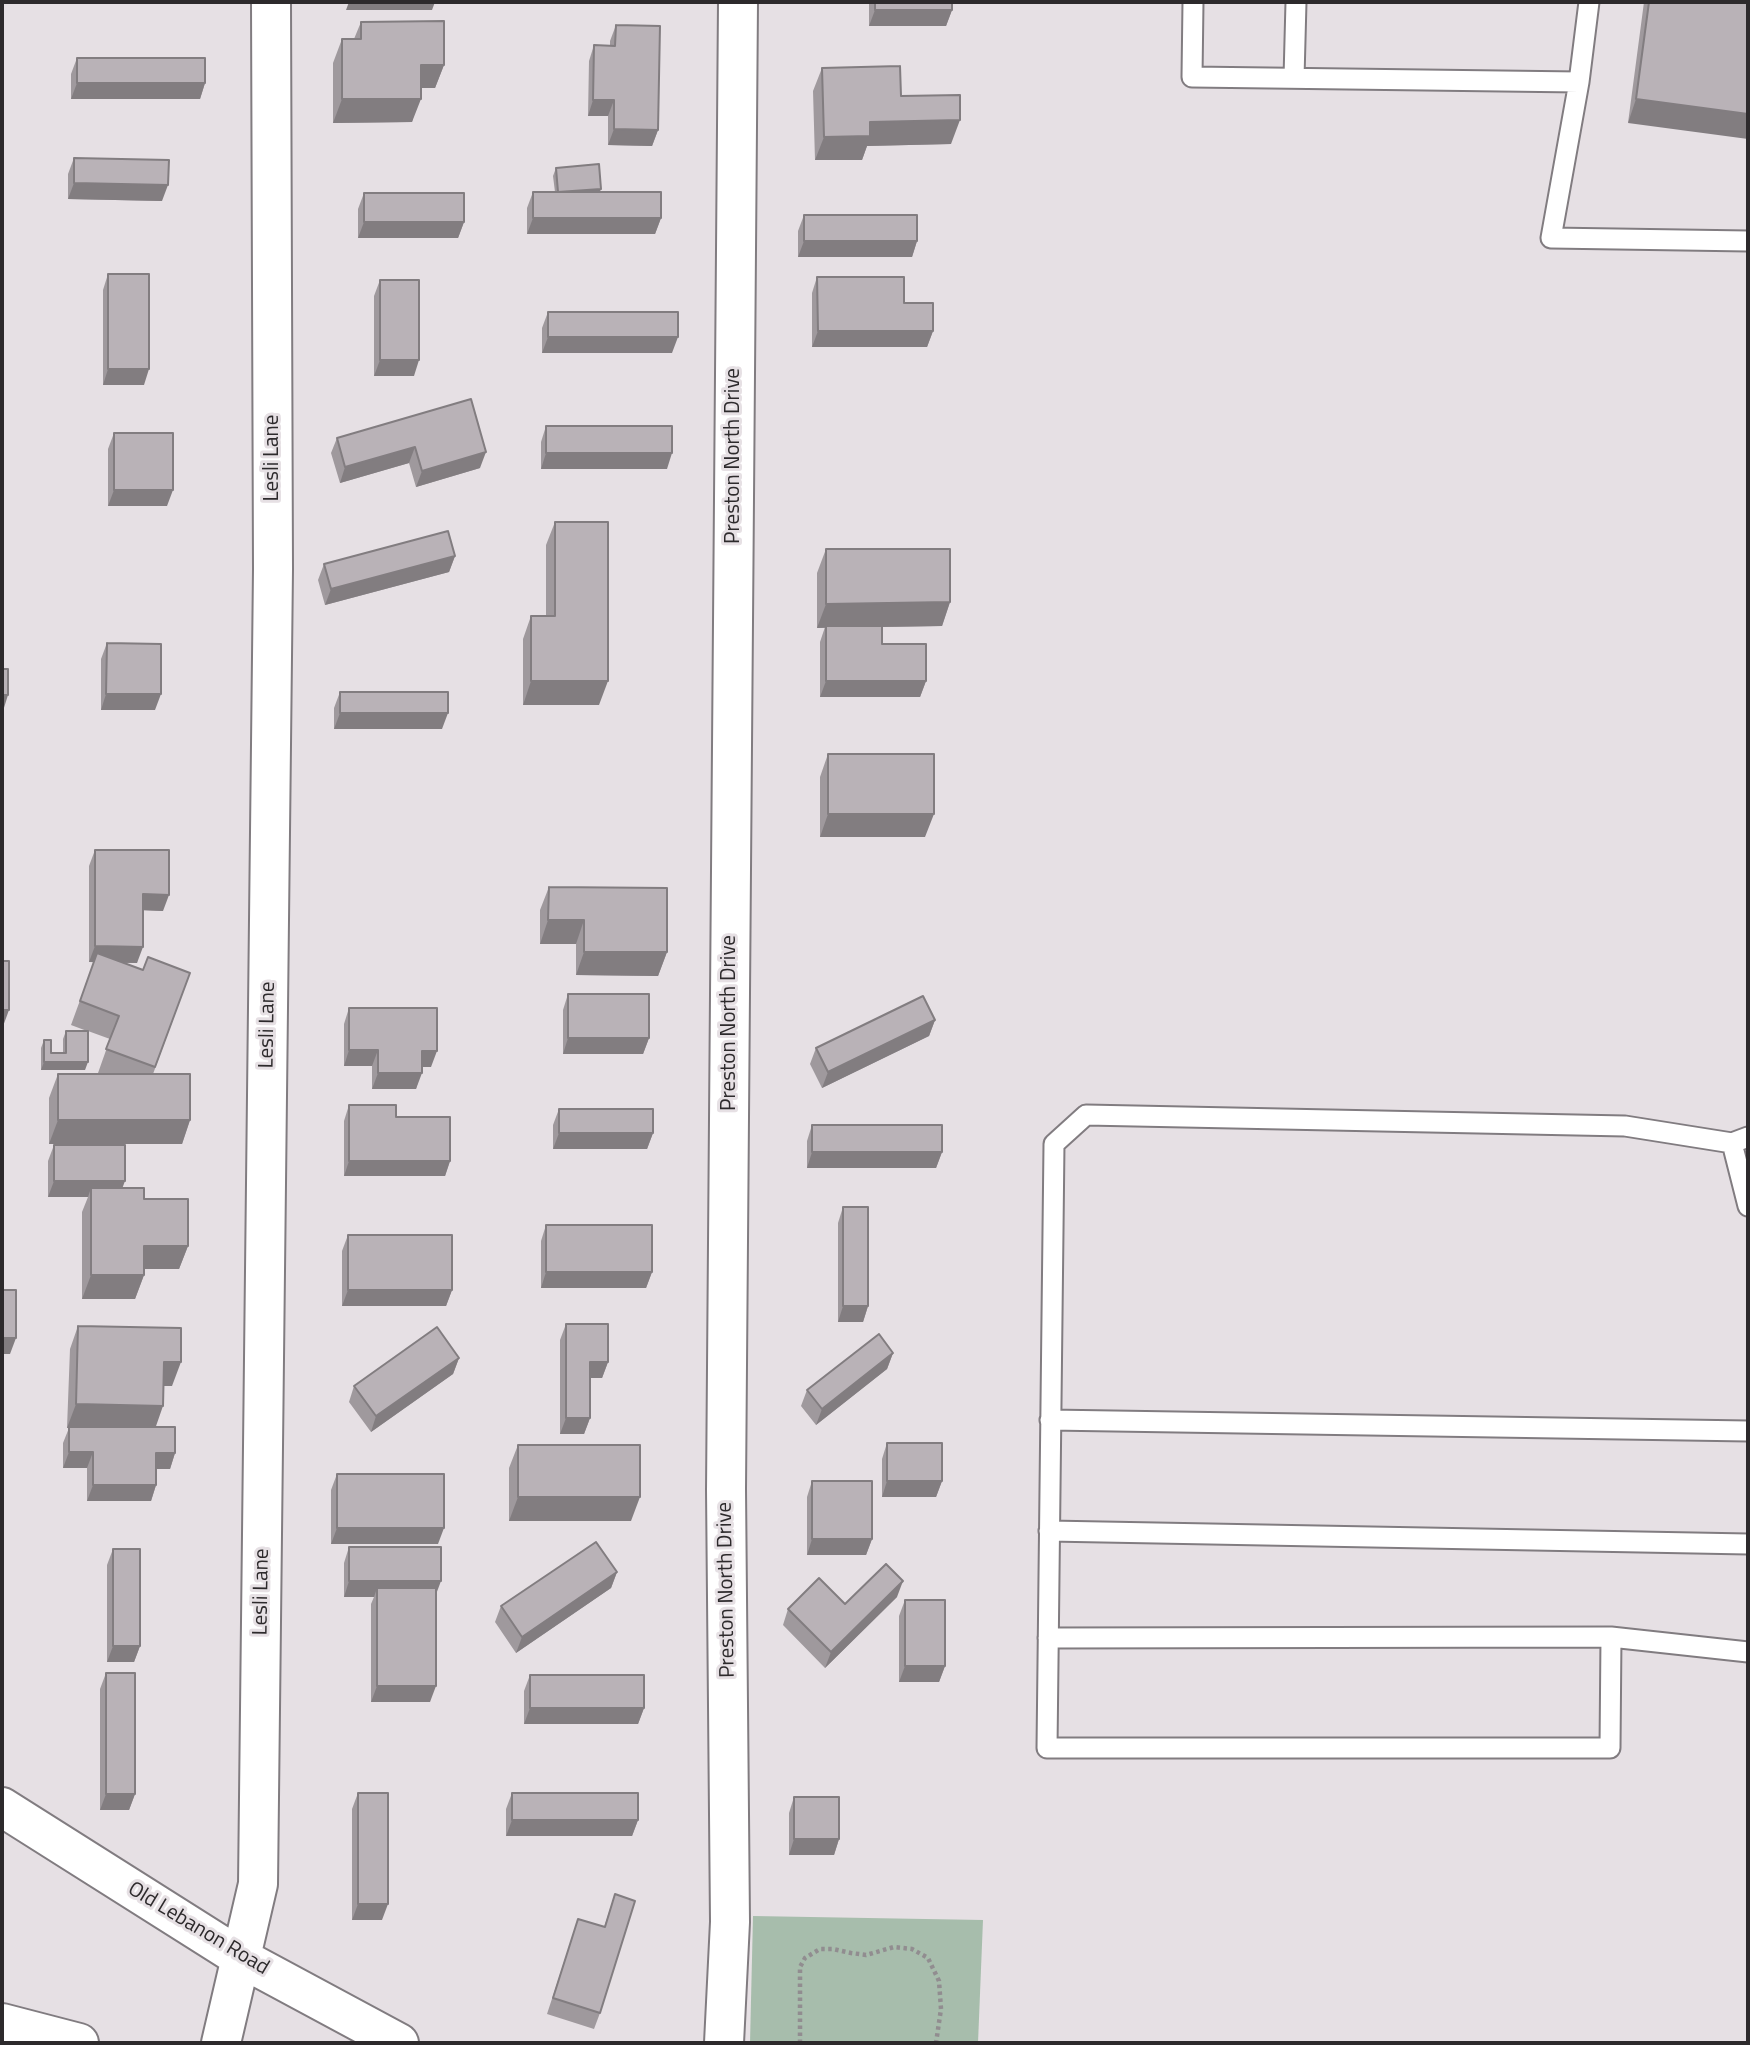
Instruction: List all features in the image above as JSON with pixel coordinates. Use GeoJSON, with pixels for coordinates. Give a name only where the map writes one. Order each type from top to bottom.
{"type":"FeatureCollection","features":[{"type":"Feature","properties":{"kind":"street","name":"Lesli Lane"},"geometry":{"type":"LineString","coordinates":[[221,2043],[258,1884],[273,569],[271,2]]}},
{"type":"Feature","properties":{"kind":"street","name":"Preston North Drive"},"geometry":{"type":"LineString","coordinates":[[724,2043],[730,1922],[726,1475],[738,2]]}},
{"type":"Feature","properties":{"kind":"street","name":"Old Lebanon Road"},"geometry":{"type":"LineString","coordinates":[[2,1807],[241,1958],[399,2043]]}},
{"type":"Feature","properties":{"kind":"street"},"geometry":{"type":"LineString","coordinates":[[2,2023],[79,2043]]}},
{"type":"Feature","properties":{"kind":"lane"},"geometry":{"type":"LineString","coordinates":[[1193,2],[1192,77],[1579,82]]}},
{"type":"Feature","properties":{"kind":"lane"},"geometry":{"type":"LineString","coordinates":[[1294,78],[1296,2]]}},
{"type":"Feature","properties":{"kind":"lane"},"geometry":{"type":"LineString","coordinates":[[1589,2],[1579,82],[1551,237],[1748,241]]}},
{"type":"Feature","properties":{"kind":"lane"},"geometry":{"type":"LineString","coordinates":[[1611,1637],[1610,1748],[1047,1748],[1054,1144],[1086,1115],[1625,1126],[1740,1140],[1748,1206]]}},
{"type":"Feature","properties":{"kind":"lane"},"geometry":{"type":"LineString","coordinates":[[1051,1420],[1748,1431]]}},
{"type":"Feature","properties":{"kind":"lane"},"geometry":{"type":"LineString","coordinates":[[1049,1531],[1748,1544]]}},
{"type":"Feature","properties":{"kind":"lane"},"geometry":{"type":"LineString","coordinates":[[1048,1638],[1611,1637],[1748,1652]]}},
{"type":"Feature","properties":{"kind":"path"},"geometry":{"type":"LineString","coordinates":[[800,2043],[800,1967],[806,1958],[820,1949],[866,1955],[894,1947],[912,1949],[928,1958],[939,1981],[941,2009],[936,2043]]}},
{"type":"Feature","properties":{"kind":"green space"},"geometry":{"type":"Polygon","coordinates":[[[753,1916],[983,1920],[978,2043],[750,2043],[753,1916]]]}},
{"type":"Feature","properties":{"kind":"building"},"geometry":{"type":"Polygon","coordinates":[[[875,2],[952,2],[952,10],[875,10],[875,2]]]}},
{"type":"Feature","properties":{"kind":"building"},"geometry":{"type":"Polygon","coordinates":[[[1649,2],[1748,2],[1748,114],[1636,99],[1649,2]]]}},
{"type":"Feature","properties":{"kind":"building"},"geometry":{"type":"Polygon","coordinates":[[[444,21],[444,65],[421,65],[421,99],[342,99],[342,39],[361,39],[361,22],[444,21]]]}},
{"type":"Feature","properties":{"kind":"building"},"geometry":{"type":"Polygon","coordinates":[[[616,25],[660,26],[658,130],[614,129],[614,100],[593,100],[594,45],[615,46],[616,25]]]}},
{"type":"Feature","properties":{"kind":"building"},"geometry":{"type":"Polygon","coordinates":[[[77,58],[205,58],[205,83],[77,83],[77,58]]]}},
{"type":"Feature","properties":{"kind":"building"},"geometry":{"type":"Polygon","coordinates":[[[900,66],[901,96],[960,95],[960,120],[870,122],[870,136],[824,137],[822,68],[900,66]]]}},
{"type":"Feature","properties":{"kind":"building"},"geometry":{"type":"Polygon","coordinates":[[[74,158],[169,160],[168,185],[74,183],[74,158]]]}},
{"type":"Feature","properties":{"kind":"building"},"geometry":{"type":"Polygon","coordinates":[[[599,164],[601,189],[558,192],[556,168],[599,164]]]}},
{"type":"Feature","properties":{"kind":"building"},"geometry":{"type":"Polygon","coordinates":[[[533,192],[661,192],[661,218],[533,218],[533,192]]]}},
{"type":"Feature","properties":{"kind":"building"},"geometry":{"type":"Polygon","coordinates":[[[364,193],[464,193],[464,222],[364,222],[364,193]]]}},
{"type":"Feature","properties":{"kind":"building"},"geometry":{"type":"Polygon","coordinates":[[[804,215],[917,215],[917,241],[804,241],[804,215]]]}},
{"type":"Feature","properties":{"kind":"building"},"geometry":{"type":"Polygon","coordinates":[[[108,274],[149,274],[149,369],[108,369],[108,274]]]}},
{"type":"Feature","properties":{"kind":"building"},"geometry":{"type":"Polygon","coordinates":[[[817,277],[904,277],[904,303],[933,303],[933,331],[818,331],[817,277]]]}},
{"type":"Feature","properties":{"kind":"building"},"geometry":{"type":"Polygon","coordinates":[[[380,280],[419,280],[419,360],[380,360],[380,280]]]}},
{"type":"Feature","properties":{"kind":"building"},"geometry":{"type":"Polygon","coordinates":[[[548,312],[678,312],[678,337],[548,337],[548,312]]]}},
{"type":"Feature","properties":{"kind":"building"},"geometry":{"type":"Polygon","coordinates":[[[471,399],[486,452],[422,471],[415,447],[345,467],[337,438],[471,399]]]}},
{"type":"Feature","properties":{"kind":"building"},"geometry":{"type":"Polygon","coordinates":[[[546,426],[672,426],[672,453],[546,453],[546,426]]]}},
{"type":"Feature","properties":{"kind":"building"},"geometry":{"type":"Polygon","coordinates":[[[114,433],[173,433],[173,490],[114,490],[114,433]]]}},
{"type":"Feature","properties":{"kind":"building"},"geometry":{"type":"Polygon","coordinates":[[[555,522],[608,522],[608,681],[531,681],[531,616],[555,616],[555,522]]]}},
{"type":"Feature","properties":{"kind":"building"},"geometry":{"type":"Polygon","coordinates":[[[448,531],[455,556],[331,589],[324,564],[448,531]]]}},
{"type":"Feature","properties":{"kind":"building"},"geometry":{"type":"Polygon","coordinates":[[[826,549],[950,549],[950,602],[826,604],[826,549]]]}},
{"type":"Feature","properties":{"kind":"building"},"geometry":{"type":"Polygon","coordinates":[[[826,626],[882,626],[882,644],[926,644],[926,681],[826,681],[826,626]]]}},
{"type":"Feature","properties":{"kind":"building"},"geometry":{"type":"Polygon","coordinates":[[[107,643],[161,644],[161,694],[106,694],[107,643]]]}},
{"type":"Feature","properties":{"kind":"building"},"geometry":{"type":"Polygon","coordinates":[[[2,669],[8,669],[8,695],[2,695],[2,669]]]}},
{"type":"Feature","properties":{"kind":"building"},"geometry":{"type":"Polygon","coordinates":[[[340,692],[448,692],[448,713],[340,713],[340,692]]]}},
{"type":"Feature","properties":{"kind":"building"},"geometry":{"type":"Polygon","coordinates":[[[828,754],[934,754],[934,814],[828,814],[828,754]]]}},
{"type":"Feature","properties":{"kind":"building"},"geometry":{"type":"Polygon","coordinates":[[[95,850],[169,850],[169,895],[143,894],[143,947],[95,946],[95,850]]]}},
{"type":"Feature","properties":{"kind":"building"},"geometry":{"type":"Polygon","coordinates":[[[549,887],[667,888],[667,952],[584,952],[584,920],[548,920],[549,887]]]}},
{"type":"Feature","properties":{"kind":"building"},"geometry":{"type":"Polygon","coordinates":[[[97,953],[143,970],[148,957],[190,973],[155,1067],[106,1049],[119,1016],[80,1001],[97,953]]]}},
{"type":"Feature","properties":{"kind":"building"},"geometry":{"type":"Polygon","coordinates":[[[2,961],[9,961],[9,1010],[2,1010],[2,961]]]}},
{"type":"Feature","properties":{"kind":"building"},"geometry":{"type":"Polygon","coordinates":[[[568,994],[649,994],[649,1038],[568,1038],[568,994]]]}},
{"type":"Feature","properties":{"kind":"building"},"geometry":{"type":"Polygon","coordinates":[[[923,996],[935,1020],[828,1072],[816,1048],[923,996]]]}},
{"type":"Feature","properties":{"kind":"building"},"geometry":{"type":"Polygon","coordinates":[[[349,1008],[437,1008],[437,1051],[422,1051],[422,1073],[378,1073],[378,1050],[349,1050],[349,1008]]]}},
{"type":"Feature","properties":{"kind":"building"},"geometry":{"type":"Polygon","coordinates":[[[3,1030],[3,1063],[2,1063],[3,1030]]]}},
{"type":"Feature","properties":{"kind":"building"},"geometry":{"type":"Polygon","coordinates":[[[66,1031],[88,1031],[88,1062],[44,1062],[44,1040],[51,1040],[51,1053],[66,1053],[66,1031]]]}},
{"type":"Feature","properties":{"kind":"building"},"geometry":{"type":"Polygon","coordinates":[[[58,1074],[190,1074],[190,1120],[58,1120],[58,1074]]]}},
{"type":"Feature","properties":{"kind":"building"},"geometry":{"type":"Polygon","coordinates":[[[349,1105],[396,1105],[396,1117],[450,1117],[450,1161],[349,1161],[349,1105]]]}},
{"type":"Feature","properties":{"kind":"building"},"geometry":{"type":"Polygon","coordinates":[[[559,1109],[653,1109],[653,1133],[559,1133],[559,1109]]]}},
{"type":"Feature","properties":{"kind":"building"},"geometry":{"type":"Polygon","coordinates":[[[812,1125],[942,1125],[942,1152],[812,1152],[812,1125]]]}},
{"type":"Feature","properties":{"kind":"building"},"geometry":{"type":"Polygon","coordinates":[[[54,1145],[125,1145],[125,1181],[54,1181],[54,1145]]]}},
{"type":"Feature","properties":{"kind":"building"},"geometry":{"type":"Polygon","coordinates":[[[91,1188],[144,1188],[144,1199],[188,1199],[188,1246],[144,1246],[144,1275],[91,1275],[91,1188]]]}},
{"type":"Feature","properties":{"kind":"building"},"geometry":{"type":"Polygon","coordinates":[[[843,1207],[868,1207],[868,1306],[843,1306],[843,1207]]]}},
{"type":"Feature","properties":{"kind":"building"},"geometry":{"type":"Polygon","coordinates":[[[546,1225],[652,1225],[652,1272],[546,1272],[546,1225]]]}},
{"type":"Feature","properties":{"kind":"building"},"geometry":{"type":"Polygon","coordinates":[[[348,1235],[452,1235],[452,1290],[348,1290],[348,1235]]]}},
{"type":"Feature","properties":{"kind":"building"},"geometry":{"type":"Polygon","coordinates":[[[2,1290],[16,1290],[16,1338],[2,1338],[2,1290]]]}},
{"type":"Feature","properties":{"kind":"building"},"geometry":{"type":"Polygon","coordinates":[[[566,1324],[608,1324],[608,1362],[590,1362],[590,1418],[566,1418],[566,1324]]]}},
{"type":"Feature","properties":{"kind":"building"},"geometry":{"type":"Polygon","coordinates":[[[78,1326],[181,1328],[181,1362],[164,1362],[163,1406],[76,1404],[78,1326]]]}},
{"type":"Feature","properties":{"kind":"building"},"geometry":{"type":"Polygon","coordinates":[[[437,1327],[459,1358],[376,1416],[354,1386],[437,1327]]]}},
{"type":"Feature","properties":{"kind":"building"},"geometry":{"type":"Polygon","coordinates":[[[879,1334],[893,1353],[822,1409],[807,1390],[879,1334]]]}},
{"type":"Feature","properties":{"kind":"building"},"geometry":{"type":"Polygon","coordinates":[[[69,1427],[175,1427],[175,1453],[156,1453],[156,1485],[93,1485],[93,1452],[69,1452],[69,1427]]]}},
{"type":"Feature","properties":{"kind":"building"},"geometry":{"type":"Polygon","coordinates":[[[887,1443],[942,1443],[942,1481],[887,1481],[887,1443]]]}},
{"type":"Feature","properties":{"kind":"building"},"geometry":{"type":"Polygon","coordinates":[[[518,1445],[640,1445],[640,1497],[518,1497],[518,1445]]]}},
{"type":"Feature","properties":{"kind":"building"},"geometry":{"type":"Polygon","coordinates":[[[337,1474],[444,1474],[444,1528],[337,1528],[337,1474]]]}},
{"type":"Feature","properties":{"kind":"building"},"geometry":{"type":"Polygon","coordinates":[[[812,1481],[872,1481],[872,1539],[812,1539],[812,1481]]]}},
{"type":"Feature","properties":{"kind":"building"},"geometry":{"type":"Polygon","coordinates":[[[596,1542],[617,1572],[522,1637],[501,1606],[596,1542]]]}},
{"type":"Feature","properties":{"kind":"building"},"geometry":{"type":"Polygon","coordinates":[[[349,1547],[441,1547],[441,1581],[349,1581],[349,1547]]]}},
{"type":"Feature","properties":{"kind":"building"},"geometry":{"type":"Polygon","coordinates":[[[113,1549],[140,1549],[140,1646],[113,1646],[113,1549]]]}},
{"type":"Feature","properties":{"kind":"building"},"geometry":{"type":"Polygon","coordinates":[[[886,1564],[903,1581],[831,1652],[788,1609],[819,1578],[845,1604],[886,1564]]]}},
{"type":"Feature","properties":{"kind":"building"},"geometry":{"type":"Polygon","coordinates":[[[377,1588],[436,1588],[436,1686],[377,1686],[377,1588]]]}},
{"type":"Feature","properties":{"kind":"building"},"geometry":{"type":"Polygon","coordinates":[[[905,1600],[945,1600],[945,1666],[905,1666],[905,1600]]]}},
{"type":"Feature","properties":{"kind":"building"},"geometry":{"type":"Polygon","coordinates":[[[106,1673],[135,1673],[135,1794],[106,1794],[106,1673]]]}},
{"type":"Feature","properties":{"kind":"building"},"geometry":{"type":"Polygon","coordinates":[[[530,1675],[644,1675],[644,1708],[530,1708],[530,1675]]]}},
{"type":"Feature","properties":{"kind":"building"},"geometry":{"type":"Polygon","coordinates":[[[358,1793],[388,1793],[388,1904],[358,1904],[358,1793]]]}},
{"type":"Feature","properties":{"kind":"building"},"geometry":{"type":"Polygon","coordinates":[[[512,1793],[638,1793],[638,1820],[512,1820],[512,1793]]]}},
{"type":"Feature","properties":{"kind":"building"},"geometry":{"type":"Polygon","coordinates":[[[794,1797],[839,1797],[839,1839],[794,1839],[794,1797]]]}},
{"type":"Feature","properties":{"kind":"building"},"geometry":{"type":"Polygon","coordinates":[[[615,1894],[635,1901],[600,2013],[553,1998],[578,1919],[605,1927],[615,1894]]]}}]}
